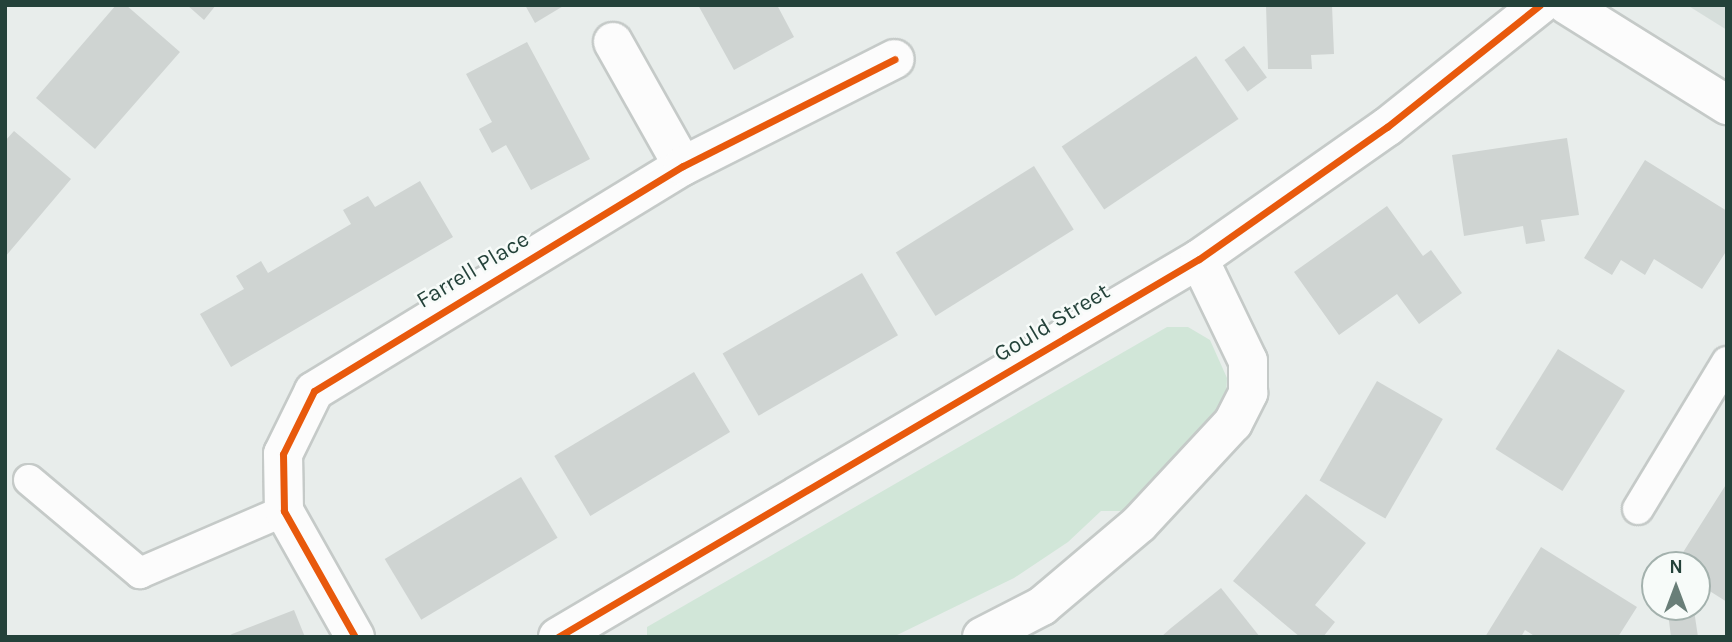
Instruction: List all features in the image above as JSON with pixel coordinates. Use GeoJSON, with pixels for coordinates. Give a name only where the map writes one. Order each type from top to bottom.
{"type":"FeatureCollection","features":[{"type":"Feature","properties":{"kind":"street","name":"Gould Street"},"geometry":{"type":"LineString","coordinates":[[558,637],[605,625],[1199,259],[1387,127],[1540,5]]}},
{"type":"Feature","properties":{"kind":"street"},"geometry":{"type":"LineString","coordinates":[[1567,5],[1727,105]]}},
{"type":"Feature","properties":{"kind":"street"},"geometry":{"type":"LineString","coordinates":[[613,42],[683,166]]}},
{"type":"Feature","properties":{"kind":"street","name":"Farrell Place"},"geometry":{"type":"LineString","coordinates":[[355,637],[285,511],[282,454],[314,391],[683,166],[895,59]]}},
{"type":"Feature","properties":{"kind":"street"},"geometry":{"type":"LineString","coordinates":[[982,637],[1042,606],[1139,524],[1233,423],[1248,393],[1248,360],[1199,259]]}},
{"type":"Feature","properties":{"kind":"lane"},"geometry":{"type":"LineString","coordinates":[[1638,509],[1727,362]]}},
{"type":"Feature","properties":{"kind":"lane"},"geometry":{"type":"LineString","coordinates":[[29,480],[140,573],[285,511]]}},
{"type":"Feature","properties":{"kind":"shaded area"},"geometry":{"type":"Polygon","coordinates":[[[1687,5],[1727,5],[1727,30],[1687,5]]]}},
{"type":"Feature","properties":{"kind":"green space"},"geometry":{"type":"Polygon","coordinates":[[[1167,327],[1188,327],[1210,340],[1227,378],[1226,398],[1128,511],[1101,511],[1068,542],[1014,578],[893,637],[647,637],[647,627],[1167,327]]]}},
{"type":"Feature","properties":{"kind":"building"},"geometry":{"type":"Polygon","coordinates":[[[116,5],[126,5],[180,52],[95,149],[36,98],[116,5]]]}},
{"type":"Feature","properties":{"kind":"building"},"geometry":{"type":"Polygon","coordinates":[[[187,5],[216,5],[204,20],[187,5]]]}},
{"type":"Feature","properties":{"kind":"building"},"geometry":{"type":"Polygon","coordinates":[[[525,5],[565,5],[535,23],[525,5]]]}},
{"type":"Feature","properties":{"kind":"building"},"geometry":{"type":"Polygon","coordinates":[[[698,5],[777,5],[794,37],[734,70],[698,5]]]}},
{"type":"Feature","properties":{"kind":"building"},"geometry":{"type":"Polygon","coordinates":[[[1266,5],[1332,5],[1334,54],[1311,55],[1312,69],[1268,69],[1266,5]]]}},
{"type":"Feature","properties":{"kind":"building"},"geometry":{"type":"Polygon","coordinates":[[[527,42],[590,159],[531,190],[506,145],[492,153],[479,129],[492,122],[466,74],[527,42]]]}},
{"type":"Feature","properties":{"kind":"building"},"geometry":{"type":"Polygon","coordinates":[[[1244,46],[1267,78],[1248,92],[1225,60],[1244,46]]]}},
{"type":"Feature","properties":{"kind":"building"},"geometry":{"type":"Polygon","coordinates":[[[1196,56],[1238,119],[1104,210],[1062,147],[1196,56]]]}},
{"type":"Feature","properties":{"kind":"building"},"geometry":{"type":"Polygon","coordinates":[[[14,131],[71,179],[5,257],[5,141],[14,131]]]}},
{"type":"Feature","properties":{"kind":"building"},"geometry":{"type":"Polygon","coordinates":[[[1567,138],[1579,215],[1541,220],[1545,241],[1526,244],[1523,226],[1464,236],[1452,155],[1567,138]]]}},
{"type":"Feature","properties":{"kind":"building"},"geometry":{"type":"Polygon","coordinates":[[[1645,160],[1727,211],[1727,250],[1702,289],[1654,259],[1645,275],[1621,260],[1612,275],[1584,258],[1645,160]]]}},
{"type":"Feature","properties":{"kind":"building"},"geometry":{"type":"Polygon","coordinates":[[[1034,166],[1074,230],[936,316],[896,252],[1034,166]]]}},
{"type":"Feature","properties":{"kind":"building"},"geometry":{"type":"Polygon","coordinates":[[[420,181],[453,237],[231,367],[200,314],[244,289],[236,276],[261,261],[268,273],[351,224],[343,210],[368,196],[375,207],[420,181]]]}},
{"type":"Feature","properties":{"kind":"building"},"geometry":{"type":"Polygon","coordinates":[[[1387,206],[1423,256],[1431,250],[1462,293],[1419,324],[1397,294],[1339,335],[1294,272],[1387,206]]]}},
{"type":"Feature","properties":{"kind":"building"},"geometry":{"type":"Polygon","coordinates":[[[862,273],[898,335],[759,416],[723,354],[862,273]]]}},
{"type":"Feature","properties":{"kind":"building"},"geometry":{"type":"Polygon","coordinates":[[[1558,349],[1625,391],[1562,491],[1495,449],[1558,349]]]}},
{"type":"Feature","properties":{"kind":"building"},"geometry":{"type":"Polygon","coordinates":[[[694,372],[730,432],[590,516],[554,456],[694,372]]]}},
{"type":"Feature","properties":{"kind":"building"},"geometry":{"type":"Polygon","coordinates":[[[1377,381],[1443,419],[1385,519],[1320,481],[1377,381]]]}},
{"type":"Feature","properties":{"kind":"building"},"geometry":{"type":"Polygon","coordinates":[[[521,477],[558,538],[421,620],[385,559],[521,477]]]}},
{"type":"Feature","properties":{"kind":"building"},"geometry":{"type":"Polygon","coordinates":[[[1727,483],[1727,602],[1711,592],[1711,551],[1684,551],[1727,483]]]}},
{"type":"Feature","properties":{"kind":"building"},"geometry":{"type":"Polygon","coordinates":[[[1306,494],[1366,543],[1315,605],[1335,622],[1323,637],[1300,637],[1233,581],[1306,494]]]}},
{"type":"Feature","properties":{"kind":"building"},"geometry":{"type":"Polygon","coordinates":[[[1541,547],[1637,607],[1618,637],[1536,637],[1525,630],[1521,637],[1485,637],[1541,547]]]}},
{"type":"Feature","properties":{"kind":"building"},"geometry":{"type":"Polygon","coordinates":[[[1221,588],[1260,637],[1161,637],[1171,628],[1221,588]]]}},
{"type":"Feature","properties":{"kind":"building"},"geometry":{"type":"Polygon","coordinates":[[[294,610],[305,637],[227,637],[232,634],[294,610]]]}},
{"type":"Feature","properties":{"kind":"building"},"geometry":{"type":"Polygon","coordinates":[[[1669,621],[1696,621],[1698,637],[1671,637],[1669,621]]]}},
{"type":"Feature","properties":{"kind":"cycle path"},"geometry":{"type":"LineString","coordinates":[[558,637],[1199,259],[1387,127],[1540,5]]}},
{"type":"Feature","properties":{"kind":"cycle path"},"geometry":{"type":"LineString","coordinates":[[355,637],[284,511],[283,454],[314,391],[683,166],[895,59]]}}]}
